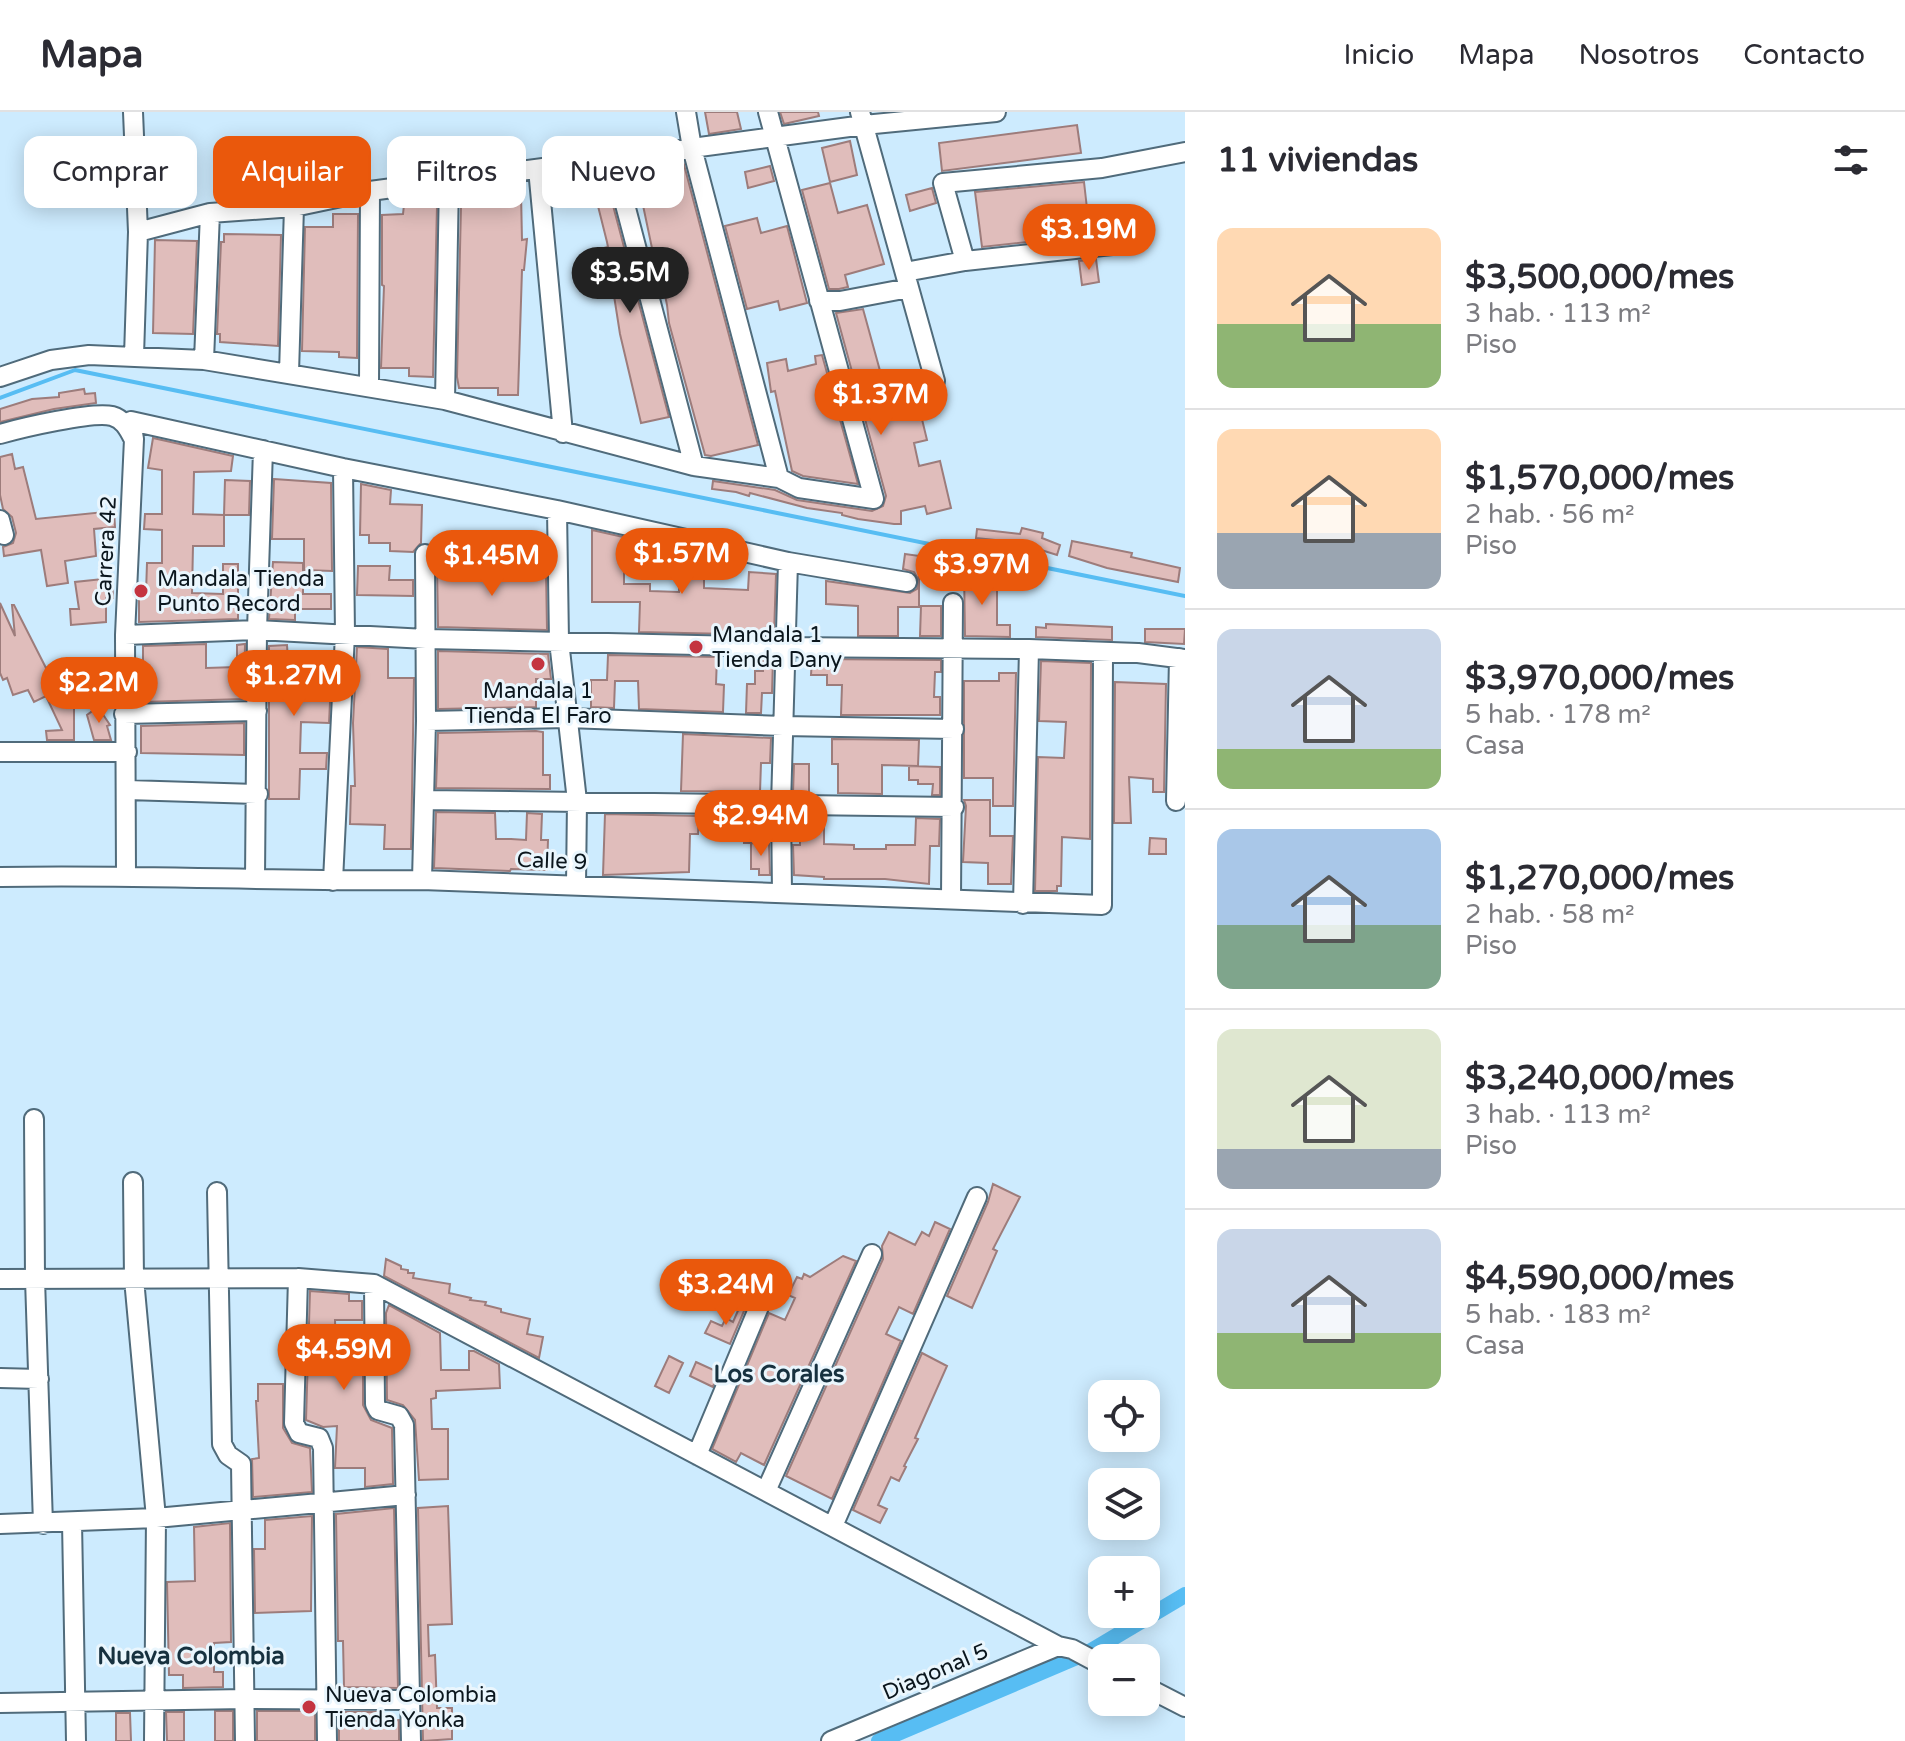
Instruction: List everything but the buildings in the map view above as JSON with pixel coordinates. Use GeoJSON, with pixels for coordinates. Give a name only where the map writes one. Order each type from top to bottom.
{"type":"FeatureCollection","features":[{"type":"Feature","properties":{"kind":"street"},"geometry":{"type":"LineString","coordinates":[[133,112],[138,232],[134,356]]}},
{"type":"Feature","properties":{"kind":"street"},"geometry":{"type":"LineString","coordinates":[[686,112],[692,148],[779,478]]}},
{"type":"Feature","properties":{"kind":"street"},"geometry":{"type":"LineString","coordinates":[[0,377],[51,360],[89,355],[204,360],[445,400],[694,466],[779,478],[799,488],[874,499],[768,112]]}},
{"type":"Feature","properties":{"kind":"street"},"geometry":{"type":"LineString","coordinates":[[684,149],[774,137],[862,118],[996,112]]}},
{"type":"Feature","properties":{"kind":"street"},"geometry":{"type":"LineString","coordinates":[[862,118],[935,381]]}},
{"type":"Feature","properties":{"kind":"street"},"geometry":{"type":"LineString","coordinates":[[965,261],[943,183],[1102,168],[1185,152]]}},
{"type":"Feature","properties":{"kind":"street"},"geometry":{"type":"LineString","coordinates":[[526,171],[542,168]]}},
{"type":"Feature","properties":{"kind":"street"},"geometry":{"type":"LineString","coordinates":[[538,169],[563,433]]}},
{"type":"Feature","properties":{"kind":"street"},"geometry":{"type":"LineString","coordinates":[[138,232],[210,213],[280,208]]}},
{"type":"Feature","properties":{"kind":"street"},"geometry":{"type":"LineString","coordinates":[[289,373],[294,208]]}},
{"type":"Feature","properties":{"kind":"street"},"geometry":{"type":"LineString","coordinates":[[369,387],[370,208]]}},
{"type":"Feature","properties":{"kind":"street"},"geometry":{"type":"LineString","coordinates":[[445,400],[449,208]]}},
{"type":"Feature","properties":{"kind":"street"},"geometry":{"type":"LineString","coordinates":[[626,208],[694,466]]}},
{"type":"Feature","properties":{"kind":"street"},"geometry":{"type":"LineString","coordinates":[[204,360],[210,213]]}},
{"type":"Feature","properties":{"kind":"street"},"geometry":{"type":"LineString","coordinates":[[819,301],[855,299],[965,261],[1112,245]]}},
{"type":"Feature","properties":{"kind":"street"},"geometry":{"type":"LineString","coordinates":[[0,434],[30,425],[109,415],[132,430],[263,450],[557,510],[788,562],[907,582]]}},
{"type":"Feature","properties":{"kind":"street","name":"Carrera 42"},"geometry":{"type":"LineString","coordinates":[[126,875],[125,635],[132,430]]}},
{"type":"Feature","properties":{"kind":"street"},"geometry":{"type":"LineString","coordinates":[[255,879],[257,630],[263,450]]}},
{"type":"Feature","properties":{"kind":"street"},"geometry":{"type":"LineString","coordinates":[[333,881],[345,634],[343,468]]}},
{"type":"Feature","properties":{"kind":"street"},"geometry":{"type":"LineString","coordinates":[[557,510],[559,641],[577,801],[576,885]]}},
{"type":"Feature","properties":{"kind":"street"},"geometry":{"type":"LineString","coordinates":[[422,880],[426,721],[425,554]]}},
{"type":"Feature","properties":{"kind":"street"},"geometry":{"type":"LineString","coordinates":[[782,893],[781,805],[788,562]]}},
{"type":"Feature","properties":{"kind":"street"},"geometry":{"type":"LineString","coordinates":[[951,899],[953,603]]}},
{"type":"Feature","properties":{"kind":"street"},"geometry":{"type":"LineString","coordinates":[[125,635],[257,630],[426,639],[1029,649],[1138,653],[1182,659],[1176,801]]}},
{"type":"Feature","properties":{"kind":"street"},"geometry":{"type":"LineString","coordinates":[[1023,904],[1029,649]]}},
{"type":"Feature","properties":{"kind":"street","name":"Calle 9"},"geometry":{"type":"LineString","coordinates":[[0,877],[126,875],[333,881],[422,880],[1102,905],[1103,654]]}},
{"type":"Feature","properties":{"kind":"street"},"geometry":{"type":"LineString","coordinates":[[124,714],[257,711]]}},
{"type":"Feature","properties":{"kind":"street"},"geometry":{"type":"LineString","coordinates":[[426,721],[568,718],[954,729]]}},
{"type":"Feature","properties":{"kind":"street"},"geometry":{"type":"LineString","coordinates":[[0,752],[127,752]]}},
{"type":"Feature","properties":{"kind":"street"},"geometry":{"type":"LineString","coordinates":[[127,790],[258,794]]}},
{"type":"Feature","properties":{"kind":"street"},"geometry":{"type":"LineString","coordinates":[[425,800],[954,807]]}},
{"type":"Feature","properties":{"kind":"street"},"geometry":{"type":"LineString","coordinates":[[34,1119],[35,1279],[43,1524]]}},
{"type":"Feature","properties":{"kind":"street"},"geometry":{"type":"LineString","coordinates":[[133,1182],[134,1279],[156,1518],[154,1741]]}},
{"type":"Feature","properties":{"kind":"street"},"geometry":{"type":"LineString","coordinates":[[217,1192],[222,1444],[228,1455],[241,1464],[245,1741]]}},
{"type":"Feature","properties":{"kind":"street"},"geometry":{"type":"LineString","coordinates":[[833,1526],[977,1197]]}},
{"type":"Feature","properties":{"kind":"street"},"geometry":{"type":"LineString","coordinates":[[766,1491],[872,1254]]}},
{"type":"Feature","properties":{"kind":"street"},"geometry":{"type":"LineString","coordinates":[[0,1279],[298,1278],[374,1284],[1088,1657]]}},
{"type":"Feature","properties":{"kind":"street"},"geometry":{"type":"LineString","coordinates":[[298,1278],[294,1423],[299,1433],[319,1438],[323,1448],[327,1741]]}},
{"type":"Feature","properties":{"kind":"street"},"geometry":{"type":"LineString","coordinates":[[374,1284],[375,1404],[378,1410],[399,1416],[404,1425],[411,1741]]}},
{"type":"Feature","properties":{"kind":"street"},"geometry":{"type":"LineString","coordinates":[[697,1455],[761,1302]]}},
{"type":"Feature","properties":{"kind":"street"},"geometry":{"type":"LineString","coordinates":[[0,1378],[39,1379]]}},
{"type":"Feature","properties":{"kind":"street"},"geometry":{"type":"LineString","coordinates":[[0,1524],[156,1518],[406,1495]]}},
{"type":"Feature","properties":{"kind":"street"},"geometry":{"type":"LineString","coordinates":[[72,1522],[76,1741]]}},
{"type":"Feature","properties":{"kind":"street","name":"Diagonal 5"},"geometry":{"type":"LineString","coordinates":[[831,1741],[1065,1647]]}},
{"type":"Feature","properties":{"kind":"street"},"geometry":{"type":"LineString","coordinates":[[1160,1694],[1185,1707]]}},
{"type":"Feature","properties":{"kind":"street"},"geometry":{"type":"LineString","coordinates":[[0,1703],[410,1700]]}},
{"type":"Feature","properties":{"kind":"waterway"},"geometry":{"type":"LineString","coordinates":[[0,398],[75,370],[1185,596]]}},
{"type":"Feature","properties":{"kind":"waterway"},"geometry":{"type":"LineString","coordinates":[[879,1741],[1091,1651],[1185,1595]]}},
{"type":"Feature","properties":{"kind":"place","name":"Mandala Tienda Punto Record"},"geometry":{"type":"Point","coordinates":[141,591]}},
{"type":"Feature","properties":{"kind":"place","name":"Mandala 1 Tienda Dany"},"geometry":{"type":"Point","coordinates":[696,647]}},
{"type":"Feature","properties":{"kind":"place","name":"Mandala 1 Tienda El Faro"},"geometry":{"type":"Point","coordinates":[538,664]}},
{"type":"Feature","properties":{"kind":"place","name":"Nueva Colombia Tienda Yonka"},"geometry":{"type":"Point","coordinates":[309,1707]}},
{"type":"Feature","properties":{"kind":"district","name":"Los Corales"},"geometry":{"type":"Point","coordinates":[779,1374]}},
{"type":"Feature","properties":{"kind":"district","name":"Nueva Colombia"},"geometry":{"type":"Point","coordinates":[191,1656]}}]}
